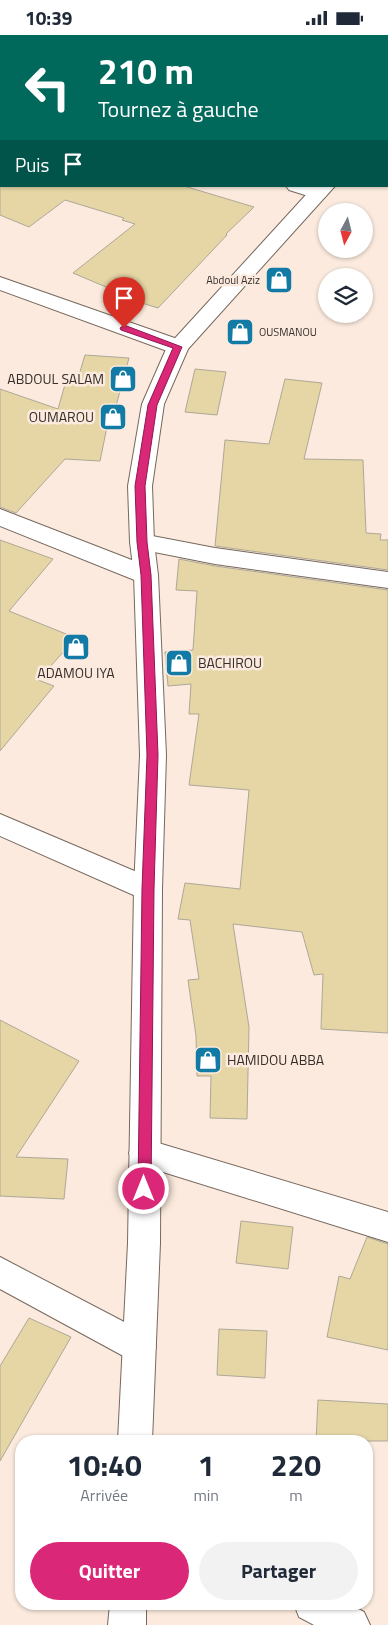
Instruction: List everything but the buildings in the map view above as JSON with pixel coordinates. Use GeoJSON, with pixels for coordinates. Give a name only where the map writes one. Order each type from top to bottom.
{"type":"FeatureCollection","features":[{"type":"Feature","properties":{"kind":"street"},"geometry":{"type":"LineString","coordinates":[[135,1435],[144,1243],[148,889],[152,755],[146,575],[142,542],[140,486],[153,405],[178,347],[313,189]]}},
{"type":"Feature","properties":{"kind":"street"},"geometry":{"type":"LineString","coordinates":[[0,283],[178,347]]}},
{"type":"Feature","properties":{"kind":"street"},"geometry":{"type":"LineString","coordinates":[[0,517],[146,575]]}},
{"type":"Feature","properties":{"kind":"street"},"geometry":{"type":"LineString","coordinates":[[142,542],[215,556],[388,580]]}},
{"type":"Feature","properties":{"kind":"street"},"geometry":{"type":"LineString","coordinates":[[0,824],[148,889]]}},
{"type":"Feature","properties":{"kind":"street"},"geometry":{"type":"LineString","coordinates":[[145,1153],[388,1227]]}},
{"type":"Feature","properties":{"kind":"street"},"geometry":{"type":"LineString","coordinates":[[0,1272],[139,1347]]}},
{"type":"Feature","properties":{"kind":"street"},"geometry":{"type":"LineString","coordinates":[[127,1625],[128,1610]]}},
{"type":"Feature","properties":{"kind":"street"},"geometry":{"type":"LineString","coordinates":[[323,1610],[351,1625]]}},
{"type":"Feature","properties":{"kind":"place","name":"Abdoul Aziz"},"geometry":{"type":"Point","coordinates":[279,280]}},
{"type":"Feature","properties":{"kind":"place","name":"OUSMANOU"},"geometry":{"type":"Point","coordinates":[240,332]}},
{"type":"Feature","properties":{"kind":"place","name":"ABDOUL SALAM"},"geometry":{"type":"Point","coordinates":[123,379]}},
{"type":"Feature","properties":{"kind":"place","name":"OUMAROU"},"geometry":{"type":"Point","coordinates":[113,417]}},
{"type":"Feature","properties":{"kind":"place","name":"ADAMOU IYA"},"geometry":{"type":"Point","coordinates":[76,647]}},
{"type":"Feature","properties":{"kind":"place","name":"BACHIROU"},"geometry":{"type":"Point","coordinates":[179,663]}},
{"type":"Feature","properties":{"kind":"place","name":"HAMIDOU ABBA"},"geometry":{"type":"Point","coordinates":[208,1060]}},
{"type":"Feature","properties":{"kind":"route"},"geometry":{"type":"LineString","coordinates":[[124,328],[178,347],[153,405],[140,486],[142,542],[146,575],[152,755],[148,889],[144,1189]]}}]}
